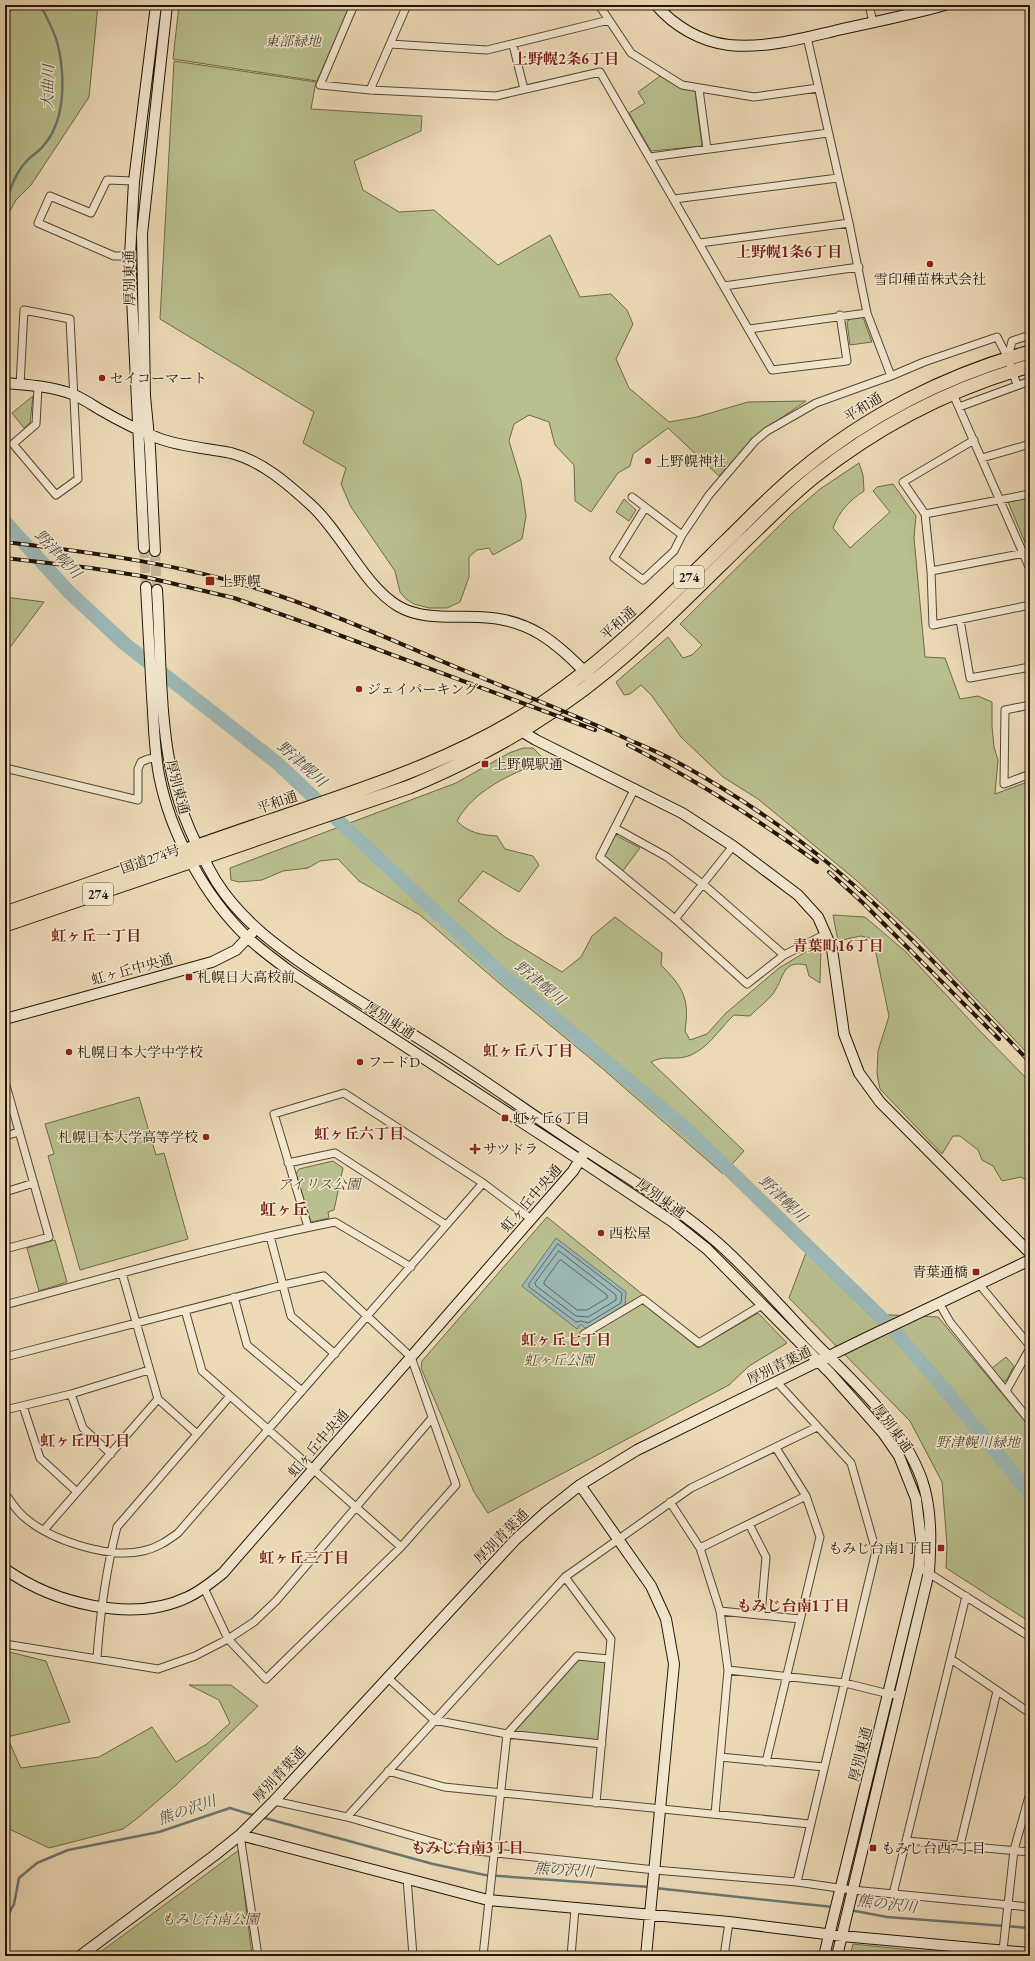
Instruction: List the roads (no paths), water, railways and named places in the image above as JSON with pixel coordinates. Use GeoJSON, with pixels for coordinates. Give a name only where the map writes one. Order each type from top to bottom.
{"type":"FeatureCollection","features":[{"type":"Feature","properties":{"kind":"highway","name":"平和通"},"geometry":{"type":"LineString","coordinates":[[198,860],[356,806],[446,772],[523,732],[554,712],[651,614],[771,497],[822,454],[870,421],[914,396],[959,376],[1008,358],[1030,352]]}},
{"type":"Feature","properties":{"kind":"highway","name":"平和通"},"geometry":{"type":"LineString","coordinates":[[191,848],[344,796],[429,764],[465,748],[509,724],[590,676],[649,634],[780,507],[814,477],[851,450],[896,421],[953,394],[1030,366]]}},
{"type":"Feature","properties":{"kind":"highway","name":"国道274号"},"geometry":{"type":"LineString","coordinates":[[5,913],[191,848]]}},
{"type":"Feature","properties":{"kind":"highway","name":"国道274号"},"geometry":{"type":"LineString","coordinates":[[5,925],[198,860]]}},
{"type":"Feature","properties":{"kind":"street","name":"厚別東通"},"geometry":{"type":"LineString","coordinates":[[155,551],[130,256],[134,181],[156,5]]}},
{"type":"Feature","properties":{"kind":"street","name":"厚別東通"},"geometry":{"type":"LineString","coordinates":[[144,548],[144,433],[146,396],[142,234],[167,5]]}},
{"type":"Feature","properties":{"kind":"street"},"geometry":{"type":"LineString","coordinates":[[354,5],[320,85],[370,90],[496,96],[600,72],[772,370],[847,361],[840,315]]}},
{"type":"Feature","properties":{"kind":"street"},"geometry":{"type":"LineString","coordinates":[[370,90],[406,5]]}},
{"type":"Feature","properties":{"kind":"street"},"geometry":{"type":"LineString","coordinates":[[599,5],[631,53],[682,85],[754,97],[818,88]]}},
{"type":"Feature","properties":{"kind":"street"},"geometry":{"type":"LineString","coordinates":[[656,5],[681,28],[705,39],[729,45],[756,45],[807,37],[945,5]]}},
{"type":"Feature","properties":{"kind":"street"},"geometry":{"type":"LineString","coordinates":[[869,5],[873,22]]}},
{"type":"Feature","properties":{"kind":"street"},"geometry":{"type":"LineString","coordinates":[[390,44],[487,50],[513,45],[609,20]]}},
{"type":"Feature","properties":{"kind":"street"},"geometry":{"type":"LineString","coordinates":[[807,37],[859,267],[867,312],[891,376]]}},
{"type":"Feature","properties":{"kind":"street"},"geometry":{"type":"LineString","coordinates":[[513,45],[524,89]]}},
{"type":"Feature","properties":{"kind":"street"},"geometry":{"type":"LineString","coordinates":[[699,89],[707,149]]}},
{"type":"Feature","properties":{"kind":"street"},"geometry":{"type":"LineString","coordinates":[[650,157],[828,133]]}},
{"type":"Feature","properties":{"kind":"street"},"geometry":{"type":"LineString","coordinates":[[674,199],[838,178]]}},
{"type":"Feature","properties":{"kind":"street"},"geometry":{"type":"LineString","coordinates":[[130,256],[114,256],[38,223],[50,196],[91,213],[107,180],[134,181]]}},
{"type":"Feature","properties":{"kind":"street"},"geometry":{"type":"LineString","coordinates":[[700,243],[849,223]]}},
{"type":"Feature","properties":{"kind":"street"},"geometry":{"type":"LineString","coordinates":[[724,286],[859,267]]}},
{"type":"Feature","properties":{"kind":"street"},"geometry":{"type":"LineString","coordinates":[[20,385],[24,310],[70,319],[78,479],[56,495],[13,444],[36,424],[38,386]]}},
{"type":"Feature","properties":{"kind":"street"},"geometry":{"type":"LineString","coordinates":[[749,329],[867,312]]}},
{"type":"Feature","properties":{"kind":"street"},"geometry":{"type":"LineString","coordinates":[[1008,358],[1012,341],[1030,335]]}},
{"type":"Feature","properties":{"kind":"street"},"geometry":{"type":"LineString","coordinates":[[645,508],[614,558],[643,580],[674,551],[682,535],[709,495],[755,441],[767,431],[816,403],[891,376],[924,362],[997,337],[1008,358],[1017,385]]}},
{"type":"Feature","properties":{"kind":"street"},"geometry":{"type":"LineString","coordinates":[[959,407],[1030,381]]}},
{"type":"Feature","properties":{"kind":"street"},"geometry":{"type":"LineString","coordinates":[[5,383],[54,388],[74,395],[144,433],[184,445],[240,456],[271,472],[319,513],[335,530],[375,586],[385,597],[398,606],[412,612],[426,615],[501,619],[522,625],[548,639],[567,653],[590,676]]}},
{"type":"Feature","properties":{"kind":"street"},"geometry":{"type":"LineString","coordinates":[[953,394],[1000,500],[1027,552],[1030,569]]}},
{"type":"Feature","properties":{"kind":"street"},"geometry":{"type":"LineString","coordinates":[[974,440],[903,482],[926,514],[931,571],[933,625],[1030,605]]}},
{"type":"Feature","properties":{"kind":"street"},"geometry":{"type":"LineString","coordinates":[[982,458],[1030,444]]}},
{"type":"Feature","properties":{"kind":"street"},"geometry":{"type":"LineString","coordinates":[[926,514],[1030,494]]}},
{"type":"Feature","properties":{"kind":"street"},"geometry":{"type":"LineString","coordinates":[[632,497],[682,535]]}},
{"type":"Feature","properties":{"kind":"street"},"geometry":{"type":"LineString","coordinates":[[931,571],[1027,552]]}},
{"type":"Feature","properties":{"kind":"street","name":"厚別東通"},"geometry":{"type":"LineString","coordinates":[[146,587],[156,758],[166,802],[178,836],[191,848],[223,909],[248,938],[291,972],[580,1160],[673,1222],[707,1249],[819,1361],[883,1433],[899,1456],[916,1499],[921,1539],[918,1567],[894,1695]]}},
{"type":"Feature","properties":{"kind":"street","name":"厚別東通"},"geometry":{"type":"LineString","coordinates":[[157,590],[166,740],[173,778],[189,828],[191,848]]}},
{"type":"Feature","properties":{"kind":"street"},"geometry":{"type":"LineString","coordinates":[[960,620],[970,678],[1030,668]]}},
{"type":"Feature","properties":{"kind":"street"},"geometry":{"type":"LineString","coordinates":[[1030,705],[1005,710],[1004,784],[1030,774]]}},
{"type":"Feature","properties":{"kind":"street"},"geometry":{"type":"LineString","coordinates":[[509,724],[536,740],[635,788],[682,813],[733,846],[798,896],[818,917],[832,949],[844,1034],[859,1073],[880,1102],[1030,1254]]}},
{"type":"Feature","properties":{"kind":"street"},"geometry":{"type":"LineString","coordinates":[[5,768],[138,800],[138,769],[141,762],[156,758]]}},
{"type":"Feature","properties":{"kind":"street"},"geometry":{"type":"LineString","coordinates":[[635,788],[600,857],[675,919],[748,984],[784,955],[826,934]]}},
{"type":"Feature","properties":{"kind":"street"},"geometry":{"type":"LineString","coordinates":[[615,828],[667,858],[704,884],[784,955]]}},
{"type":"Feature","properties":{"kind":"street"},"geometry":{"type":"LineString","coordinates":[[675,919],[733,846]]}},
{"type":"Feature","properties":{"kind":"street","name":"厚別東通"},"geometry":{"type":"LineString","coordinates":[[198,860],[256,929],[286,953],[347,994],[444,1055],[681,1213],[720,1244],[829,1356],[895,1428],[910,1454],[922,1481],[929,1510],[931,1538],[929,1572],[894,1695],[847,1890],[849,1902],[836,1956]]}},
{"type":"Feature","properties":{"kind":"street","name":"虹ヶ丘中央通"},"geometry":{"type":"LineString","coordinates":[[5,1019],[212,962],[236,950],[256,929]]}},
{"type":"Feature","properties":{"kind":"street"},"geometry":{"type":"LineString","coordinates":[[340,1004],[347,994]]}},
{"type":"Feature","properties":{"kind":"street"},"geometry":{"type":"LineString","coordinates":[[5,1082],[49,1237],[5,1249]]}},
{"type":"Feature","properties":{"kind":"street"},"geometry":{"type":"LineString","coordinates":[[308,1227],[274,1114],[344,1093],[482,1182],[531,1219]]}},
{"type":"Feature","properties":{"kind":"street"},"geometry":{"type":"LineString","coordinates":[[5,1136],[19,1132]]}},
{"type":"Feature","properties":{"kind":"street","name":"虹ヶ丘中央通"},"geometry":{"type":"LineString","coordinates":[[5,1569],[19,1579],[58,1598],[101,1607],[142,1610],[160,1607],[188,1597],[204,1588],[223,1573],[573,1171],[586,1150]]}},
{"type":"Feature","properties":{"kind":"street"},"geometry":{"type":"LineString","coordinates":[[288,1162],[335,1154],[446,1225]]}},
{"type":"Feature","properties":{"kind":"street"},"geometry":{"type":"LineString","coordinates":[[5,1494],[22,1516],[44,1530],[79,1546],[110,1552],[143,1552],[162,1545],[178,1533],[269,1430],[411,1267],[482,1182]]}},
{"type":"Feature","properties":{"kind":"street"},"geometry":{"type":"LineString","coordinates":[[5,1192],[34,1183]]}},
{"type":"Feature","properties":{"kind":"street"},"geometry":{"type":"LineString","coordinates":[[5,1305],[122,1273],[270,1236],[335,1222],[411,1267]]}},
{"type":"Feature","properties":{"kind":"street"},"geometry":{"type":"LineString","coordinates":[[270,1236],[291,1316],[335,1354]]}},
{"type":"Feature","properties":{"kind":"street","name":"厚別青葉通"},"geometry":{"type":"LineString","coordinates":[[80,1956],[244,1831],[274,1801],[515,1540],[546,1512],[580,1485],[637,1450],[776,1381],[1030,1260]]}},
{"type":"Feature","properties":{"kind":"street"},"geometry":{"type":"LineString","coordinates":[[122,1273],[158,1399],[196,1433]]}},
{"type":"Feature","properties":{"kind":"street"},"geometry":{"type":"LineString","coordinates":[[5,1357],[234,1297],[324,1276],[411,1357],[456,1485],[401,1547],[266,1679],[228,1639],[204,1588]]}},
{"type":"Feature","properties":{"kind":"street"},"geometry":{"type":"LineString","coordinates":[[979,1284],[1030,1347],[1006,1391]]}},
{"type":"Feature","properties":{"kind":"street"},"geometry":{"type":"LineString","coordinates":[[234,1297],[248,1345],[302,1391]]}},
{"type":"Feature","properties":{"kind":"street"},"geometry":{"type":"LineString","coordinates":[[584,1334],[643,1299],[699,1343],[762,1305]]}},
{"type":"Feature","properties":{"kind":"street"},"geometry":{"type":"LineString","coordinates":[[939,1303],[950,1322],[1030,1421]]}},
{"type":"Feature","properties":{"kind":"street"},"geometry":{"type":"LineString","coordinates":[[185,1310],[202,1371],[401,1547]]}},
{"type":"Feature","properties":{"kind":"street"},"geometry":{"type":"LineString","coordinates":[[5,1410],[71,1394],[149,1370]]}},
{"type":"Feature","properties":{"kind":"street"},"geometry":{"type":"LineString","coordinates":[[776,1381],[851,1463],[876,1552],[797,1882]]}},
{"type":"Feature","properties":{"kind":"street"},"geometry":{"type":"LineString","coordinates":[[71,1394],[83,1428],[111,1454]]}},
{"type":"Feature","properties":{"kind":"street"},"geometry":{"type":"LineString","coordinates":[[97,1658],[101,1607],[110,1552],[117,1527],[196,1433],[230,1396]]}},
{"type":"Feature","properties":{"kind":"street"},"geometry":{"type":"LineString","coordinates":[[44,1530],[158,1399]]}},
{"type":"Feature","properties":{"kind":"street"},"geometry":{"type":"LineString","coordinates":[[23,1406],[40,1458],[77,1492]]}},
{"type":"Feature","properties":{"kind":"street"},"geometry":{"type":"LineString","coordinates":[[5,1644],[158,1668],[195,1656],[228,1639],[254,1622],[276,1601],[432,1418]]}},
{"type":"Feature","properties":{"kind":"street"},"geometry":{"type":"LineString","coordinates":[[347,1817],[566,1577],[691,1488],[817,1427]]}},
{"type":"Feature","properties":{"kind":"street"},"geometry":{"type":"LineString","coordinates":[[766,1762],[785,1677],[820,1537],[806,1496],[776,1448]]}},
{"type":"Feature","properties":{"kind":"street"},"geometry":{"type":"LineString","coordinates":[[580,1485],[652,1586],[666,1619],[674,1664],[646,1956]]}},
{"type":"Feature","properties":{"kind":"street"},"geometry":{"type":"LineString","coordinates":[[700,1548],[806,1496]]}},
{"type":"Feature","properties":{"kind":"street"},"geometry":{"type":"LineString","coordinates":[[670,1502],[700,1548],[720,1611],[728,1670],[715,1814]]}},
{"type":"Feature","properties":{"kind":"street"},"geometry":{"type":"LineString","coordinates":[[749,1524],[766,1557],[762,1614]]}},
{"type":"Feature","properties":{"kind":"street"},"geometry":{"type":"LineString","coordinates":[[918,1567],[929,1572],[1030,1637]]}},
{"type":"Feature","properties":{"kind":"street"},"geometry":{"type":"LineString","coordinates":[[566,1577],[611,1639],[596,1803]]}},
{"type":"Feature","properties":{"kind":"street"},"geometry":{"type":"LineString","coordinates":[[893,1894],[966,1596]]}},
{"type":"Feature","properties":{"kind":"street"},"geometry":{"type":"LineString","coordinates":[[720,1611],[800,1619]]}},
{"type":"Feature","properties":{"kind":"street"},"geometry":{"type":"LineString","coordinates":[[483,1956],[488,1896],[507,1734],[577,1656],[609,1659]]}},
{"type":"Feature","properties":{"kind":"street"},"geometry":{"type":"LineString","coordinates":[[951,1659],[1030,1713]]}},
{"type":"Feature","properties":{"kind":"street"},"geometry":{"type":"LineString","coordinates":[[728,1670],[844,1683],[894,1695]]}},
{"type":"Feature","properties":{"kind":"street"},"geometry":{"type":"LineString","coordinates":[[387,1677],[434,1720],[507,1734],[602,1744]]}},
{"type":"Feature","properties":{"kind":"street"},"geometry":{"type":"LineString","coordinates":[[960,1845],[997,1691]]}},
{"type":"Feature","properties":{"kind":"street"},"geometry":{"type":"LineString","coordinates":[[720,1757],[824,1767]]}},
{"type":"Feature","properties":{"kind":"street"},"geometry":{"type":"LineString","coordinates":[[388,1771],[444,1788],[810,1824]]}},
{"type":"Feature","properties":{"kind":"street"},"geometry":{"type":"LineString","coordinates":[[1003,1945],[1014,1850],[1030,1793]]}},
{"type":"Feature","properties":{"kind":"street"},"geometry":{"type":"LineString","coordinates":[[274,1801],[347,1817],[458,1849],[654,1875],[797,1882],[847,1890],[1030,1907]]}},
{"type":"Feature","properties":{"kind":"street"},"geometry":{"type":"LineString","coordinates":[[258,1956],[244,1831],[407,1878],[488,1896],[575,1909],[729,1922],[842,1936],[1003,1945],[1030,1953]]}},
{"type":"Feature","properties":{"kind":"street"},"geometry":{"type":"LineString","coordinates":[[907,1841],[1030,1852]]}},
{"type":"Feature","properties":{"kind":"street"},"geometry":{"type":"LineString","coordinates":[[407,1878],[413,1956]]}},
{"type":"Feature","properties":{"kind":"street","name":"厚別東通"},"geometry":{"type":"LineString","coordinates":[[824,1956],[839,1899],[847,1890]]}},
{"type":"Feature","properties":{"kind":"street"},"geometry":{"type":"LineString","coordinates":[[571,1956],[575,1909]]}},
{"type":"Feature","properties":{"kind":"street"},"geometry":{"type":"LineString","coordinates":[[724,1956],[729,1922]]}},
{"type":"Feature","properties":{"kind":"water"},"geometry":{"type":"Polygon","coordinates":[[[556,1238],[626,1292],[625,1305],[586,1329],[581,1324],[577,1329],[522,1286],[556,1238]]]}},
{"type":"Feature","properties":{"kind":"waterway","name":"大曲川"},"geometry":{"type":"LineString","coordinates":[[5,204],[13,182],[21,167],[41,148],[50,136],[56,125],[62,100],[62,74],[58,44],[49,21],[40,5]]}},
{"type":"Feature","properties":{"kind":"waterway","name":"野津幌川"},"geometry":{"type":"LineString","coordinates":[[5,522],[69,592],[125,644],[276,762],[500,972],[688,1130],[890,1326],[942,1386],[1030,1494]]}},
{"type":"Feature","properties":{"kind":"waterway","name":"熊の沢川"},"geometry":{"type":"LineString","coordinates":[[5,1921],[14,1904],[19,1878],[37,1863],[68,1850],[159,1832],[230,1808],[256,1816]]}},
{"type":"Feature","properties":{"kind":"waterway","name":"熊の沢川"},"geometry":{"type":"LineString","coordinates":[[261,1817],[433,1864],[485,1875],[650,1887]]}},
{"type":"Feature","properties":{"kind":"waterway","name":"熊の沢川"},"geometry":{"type":"LineString","coordinates":[[655,1888],[833,1907]]}},
{"type":"Feature","properties":{"kind":"waterway","name":"熊の沢川"},"geometry":{"type":"LineString","coordinates":[[850,1910],[887,1917],[1030,1928]]}},
{"type":"Feature","properties":{"kind":"tunnel"},"geometry":{"type":"LineString","coordinates":[[144,548],[146,587]]}},
{"type":"Feature","properties":{"kind":"tunnel"},"geometry":{"type":"LineString","coordinates":[[155,551],[157,590]]}},
{"type":"Feature","properties":{"kind":"railway"},"geometry":{"type":"LineString","coordinates":[[5,542],[142,561],[210,576],[277,595],[354,624],[572,715],[669,758],[707,779],[755,809],[800,841],[831,866],[891,919],[1030,1062]]}},
{"type":"Feature","properties":{"kind":"railway"},"geometry":{"type":"LineString","coordinates":[[5,558],[91,568],[141,576],[234,598],[320,628],[595,730]]}},
{"type":"Feature","properties":{"kind":"railway"},"geometry":{"type":"LineString","coordinates":[[628,745],[725,800],[817,862]]}},
{"type":"Feature","properties":{"kind":"railway"},"geometry":{"type":"LineString","coordinates":[[829,872],[862,902],[999,1039]]}},
{"type":"Feature","properties":{"kind":"place","name":"雪印種苗株式会社"},"geometry":{"type":"Point","coordinates":[930,264]}},
{"type":"Feature","properties":{"kind":"place","name":"セイコーマート"},"geometry":{"type":"Point","coordinates":[102,378]}},
{"type":"Feature","properties":{"kind":"place","name":"上野幌神社"},"geometry":{"type":"Point","coordinates":[648,461]}},
{"type":"Feature","properties":{"kind":"place","name":"上野幌"},"geometry":{"type":"Point","coordinates":[210,581]}},
{"type":"Feature","properties":{"kind":"place","name":"ジェイパーキング"},"geometry":{"type":"Point","coordinates":[359,689]}},
{"type":"Feature","properties":{"kind":"place","name":"上野幌駅通"},"geometry":{"type":"Point","coordinates":[485,764]}},
{"type":"Feature","properties":{"kind":"place","name":"札幌日大高校前"},"geometry":{"type":"Point","coordinates":[189,977]}},
{"type":"Feature","properties":{"kind":"place","name":"札幌日本大学中学校"},"geometry":{"type":"Point","coordinates":[69,1052]}},
{"type":"Feature","properties":{"kind":"place","name":"フードD"},"geometry":{"type":"Point","coordinates":[360,1062]}},
{"type":"Feature","properties":{"kind":"place","name":"虹ヶ丘6丁目"},"geometry":{"type":"Point","coordinates":[505,1118]}},
{"type":"Feature","properties":{"kind":"place","name":"札幌日本大学高等学校"},"geometry":{"type":"Point","coordinates":[206,1137]}},
{"type":"Feature","properties":{"kind":"place","name":"サツドラ"},"geometry":{"type":"Point","coordinates":[475,1149]}},
{"type":"Feature","properties":{"kind":"place","name":"西松屋"},"geometry":{"type":"Point","coordinates":[601,1233]}},
{"type":"Feature","properties":{"kind":"place","name":"青葉通橋"},"geometry":{"type":"Point","coordinates":[976,1272]}},
{"type":"Feature","properties":{"kind":"place","name":"もみじ台南1丁目"},"geometry":{"type":"Point","coordinates":[941,1548]}},
{"type":"Feature","properties":{"kind":"place","name":"もみじ台西7丁目"},"geometry":{"type":"Point","coordinates":[873,1848]}},
{"type":"Feature","properties":{"kind":"district","name":"上野幌2条6丁目"},"geometry":{"type":"Point","coordinates":[566,59]}},
{"type":"Feature","properties":{"kind":"district","name":"上野幌1条6丁目"},"geometry":{"type":"Point","coordinates":[789,252]}},
{"type":"Feature","properties":{"kind":"district","name":"虹ヶ丘一丁目"},"geometry":{"type":"Point","coordinates":[96,936]}},
{"type":"Feature","properties":{"kind":"district","name":"青葉町16丁目"},"geometry":{"type":"Point","coordinates":[838,946]}},
{"type":"Feature","properties":{"kind":"district","name":"虹ヶ丘八丁目"},"geometry":{"type":"Point","coordinates":[528,1051]}},
{"type":"Feature","properties":{"kind":"district","name":"虹ヶ丘六丁目"},"geometry":{"type":"Point","coordinates":[359,1134]}},
{"type":"Feature","properties":{"kind":"district","name":"虹ヶ丘"},"geometry":{"type":"Point","coordinates":[284,1209]}},
{"type":"Feature","properties":{"kind":"district","name":"虹ヶ丘七丁目"},"geometry":{"type":"Point","coordinates":[566,1340]}},
{"type":"Feature","properties":{"kind":"district","name":"虹ヶ丘四丁目"},"geometry":{"type":"Point","coordinates":[85,1441]}},
{"type":"Feature","properties":{"kind":"district","name":"虹ヶ丘三丁目"},"geometry":{"type":"Point","coordinates":[304,1558]}},
{"type":"Feature","properties":{"kind":"district","name":"もみじ台南1丁目"},"geometry":{"type":"Point","coordinates":[793,1606]}},
{"type":"Feature","properties":{"kind":"district","name":"もみじ台南3丁目"},"geometry":{"type":"Point","coordinates":[467,1848]}},
{"type":"Feature","properties":{"kind":"park label","name":"東部緑地"},"geometry":{"type":"Point","coordinates":[293,41]}},
{"type":"Feature","properties":{"kind":"park label","name":"アイリス公園"},"geometry":{"type":"Point","coordinates":[319,1184]}},
{"type":"Feature","properties":{"kind":"park label","name":"虹ヶ丘公園"},"geometry":{"type":"Point","coordinates":[559,1360]}},
{"type":"Feature","properties":{"kind":"park label","name":"野津幌川緑地"},"geometry":{"type":"Point","coordinates":[978,1442]}},
{"type":"Feature","properties":{"kind":"park label","name":"もみじ台南公園"},"geometry":{"type":"Point","coordinates":[210,1919]}}]}
